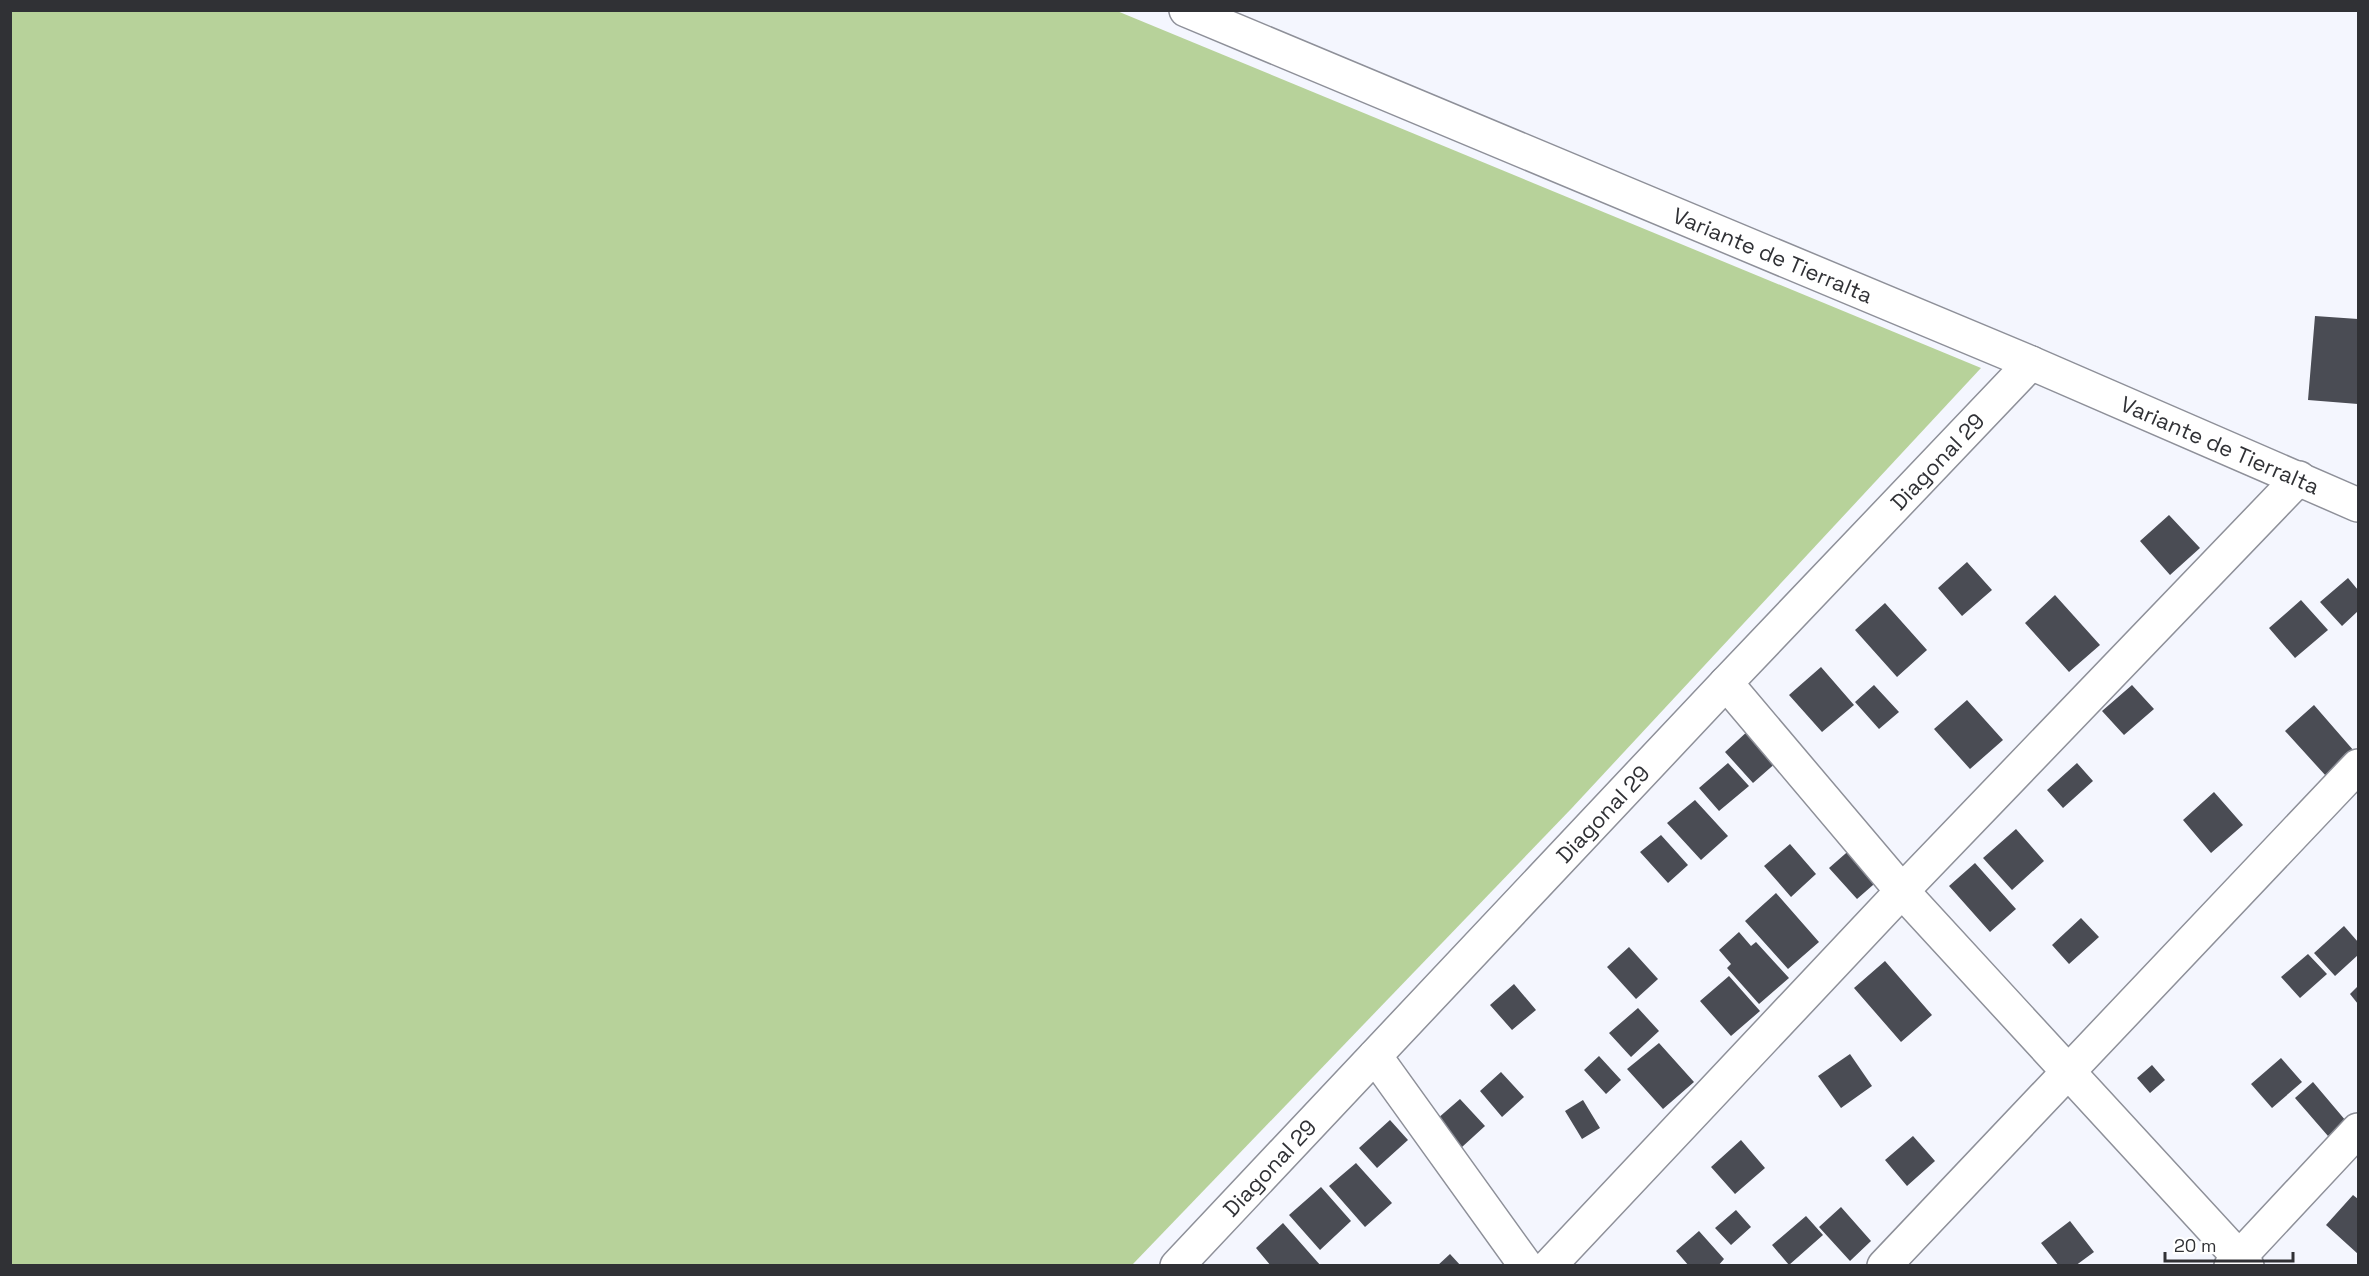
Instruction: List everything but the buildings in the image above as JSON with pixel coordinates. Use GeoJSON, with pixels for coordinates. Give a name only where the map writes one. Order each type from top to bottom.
{"type":"FeatureCollection","features":[{"type":"Feature","properties":{"kind":"street","name":"Variante de Tierralta"},"geometry":{"type":"LineString","coordinates":[[1186,10],[2031,363],[2358,505]]}},
{"type":"Feature","properties":{"kind":"street","name":"Diagonal 29"},"geometry":{"type":"LineString","coordinates":[[1177,1266],[2031,363]]}},
{"type":"Feature","properties":{"kind":"street"},"geometry":{"type":"LineString","coordinates":[[1549,1266],[1902,891],[2299,478]]}},
{"type":"Feature","properties":{"kind":"street"},"geometry":{"type":"LineString","coordinates":[[1726,683],[1902,891],[2068,1071],[2239,1263],[2358,1130]]}},
{"type":"Feature","properties":{"kind":"street"},"geometry":{"type":"LineString","coordinates":[[1884,1266],[2358,766]]}},
{"type":"Feature","properties":{"kind":"street"},"geometry":{"type":"LineString","coordinates":[[1375,1056],[1526,1266]]}},
{"type":"Feature","properties":{"kind":"green space"},"geometry":{"type":"Polygon","coordinates":[[[10,11],[1117,11],[1981,368],[1571,809],[1132,1265],[11,1265],[10,11]]]}}]}
